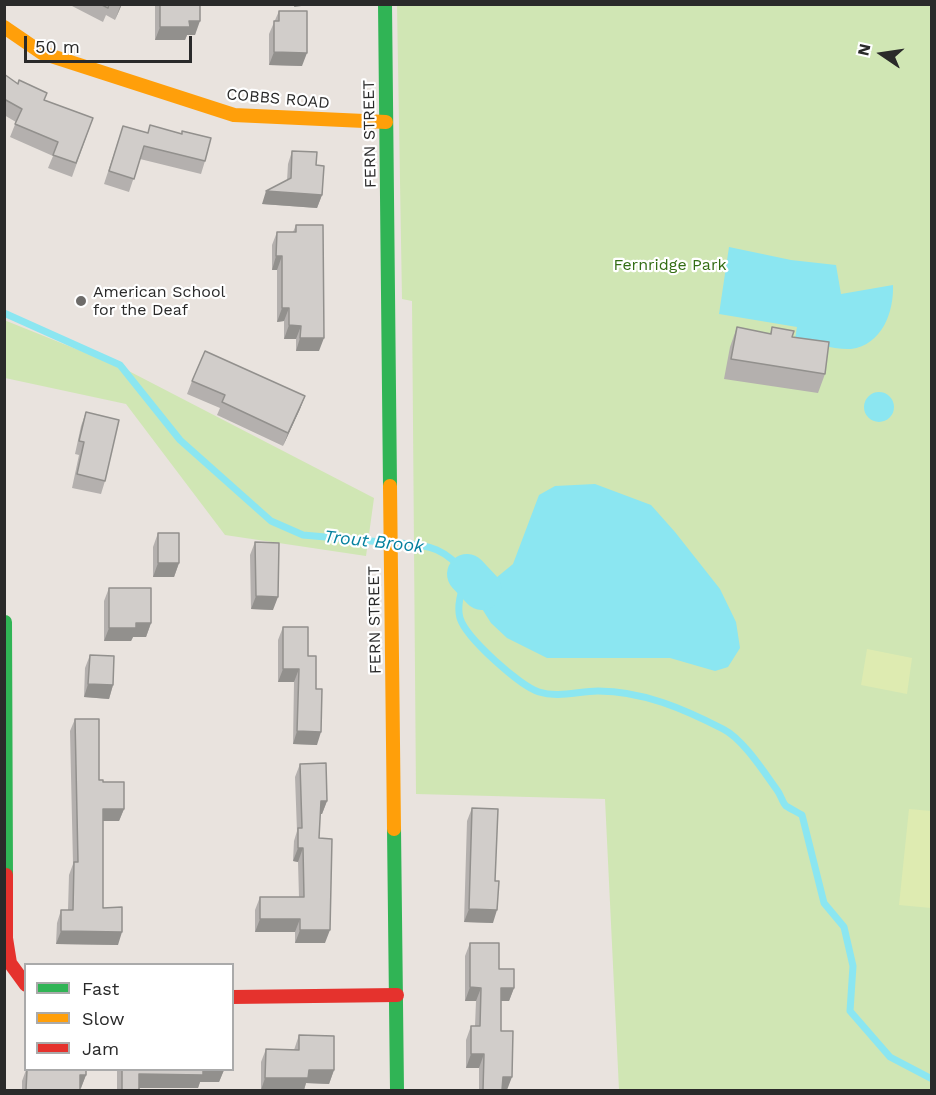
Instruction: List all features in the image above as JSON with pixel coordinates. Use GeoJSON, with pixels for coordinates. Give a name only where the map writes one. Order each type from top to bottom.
{"type":"FeatureCollection","features":[{"type":"Feature","properties":{"kind":"street","name":"FERN STREET"},"geometry":{"type":"LineString","coordinates":[[385,4],[397,1090]]}},
{"type":"Feature","properties":{"kind":"street","name":"COBBS ROAD"},"geometry":{"type":"LineString","coordinates":[[4,27],[42,53],[234,115],[386,122]]}},
{"type":"Feature","properties":{"kind":"street"},"geometry":{"type":"LineString","coordinates":[[5,622],[6,938],[10,963],[24,982]]}},
{"type":"Feature","properties":{"kind":"street"},"geometry":{"type":"LineString","coordinates":[[234,997],[397,995]]}},
{"type":"Feature","properties":{"kind":"green space","name":"Fernridge Park"},"geometry":{"type":"Polygon","coordinates":[[[397,5],[931,5],[931,1090],[619,1090],[605,799],[416,794],[412,301],[402,299],[397,5]]]}},
{"type":"Feature","properties":{"kind":"green space"},"geometry":{"type":"Polygon","coordinates":[[[4,320],[121,367],[374,498],[366,556],[225,535],[126,404],[5,378],[4,320]]]}},
{"type":"Feature","properties":{"kind":"green space"},"geometry":{"type":"Polygon","coordinates":[[[867,649],[912,658],[907,694],[861,685],[867,649]]]}},
{"type":"Feature","properties":{"kind":"green space"},"geometry":{"type":"Polygon","coordinates":[[[909,809],[931,811],[931,908],[899,905],[909,809]]]}},
{"type":"Feature","properties":{"kind":"water"},"geometry":{"type":"Polygon","coordinates":[[[729,247],[791,260],[836,265],[841,294],[893,285],[891,306],[884,326],[871,341],[862,346],[844,349],[795,339],[797,327],[719,314],[729,247]]]}},
{"type":"Feature","properties":{"kind":"water"},"geometry":{"type":"Polygon","coordinates":[[[879,392],[890,396],[894,407],[890,418],[879,422],[868,418],[864,407],[868,396],[879,392]]]}},
{"type":"Feature","properties":{"kind":"water"},"geometry":{"type":"Polygon","coordinates":[[[595,484],[651,505],[720,589],[736,622],[740,648],[728,667],[715,671],[670,658],[547,658],[507,638],[491,623],[474,596],[513,564],[539,495],[555,486],[595,484]]]}},
{"type":"Feature","properties":{"kind":"building"},"geometry":{"type":"Polygon","coordinates":[[[160,4],[200,4],[200,21],[189,21],[190,27],[160,27],[160,4]]]}},
{"type":"Feature","properties":{"kind":"building"},"geometry":{"type":"Polygon","coordinates":[[[279,11],[307,11],[307,53],[274,52],[274,21],[279,21],[279,11]]]}},
{"type":"Feature","properties":{"kind":"building"},"geometry":{"type":"Polygon","coordinates":[[[4,74],[18,84],[19,80],[47,93],[44,100],[93,118],[76,163],[53,155],[58,142],[15,124],[22,109],[4,99],[4,74]]]}},
{"type":"Feature","properties":{"kind":"building"},"geometry":{"type":"Polygon","coordinates":[[[150,125],[182,134],[182,131],[211,138],[205,161],[144,146],[134,179],[109,171],[123,126],[148,133],[150,125]]]}},
{"type":"Feature","properties":{"kind":"building"},"geometry":{"type":"Polygon","coordinates":[[[292,151],[317,152],[316,165],[324,166],[322,195],[266,191],[291,178],[292,151]]]}},
{"type":"Feature","properties":{"kind":"building"},"geometry":{"type":"Polygon","coordinates":[[[296,225],[323,225],[324,338],[300,338],[301,326],[289,325],[289,308],[282,308],[282,256],[276,256],[277,232],[296,232],[296,225]]]}},
{"type":"Feature","properties":{"kind":"building"},"geometry":{"type":"Polygon","coordinates":[[[737,327],[771,334],[772,327],[794,331],[792,337],[829,342],[825,374],[731,359],[737,327]]]}},
{"type":"Feature","properties":{"kind":"building"},"geometry":{"type":"Polygon","coordinates":[[[205,351],[305,396],[288,433],[222,402],[225,395],[192,381],[205,351]]]}},
{"type":"Feature","properties":{"kind":"building"},"geometry":{"type":"Polygon","coordinates":[[[86,412],[119,420],[105,481],[77,474],[84,442],[79,441],[86,412]]]}},
{"type":"Feature","properties":{"kind":"building"},"geometry":{"type":"Polygon","coordinates":[[[158,533],[179,533],[179,563],[158,563],[158,533]]]}},
{"type":"Feature","properties":{"kind":"building"},"geometry":{"type":"Polygon","coordinates":[[[255,542],[279,543],[278,597],[256,596],[255,542]]]}},
{"type":"Feature","properties":{"kind":"building"},"geometry":{"type":"Polygon","coordinates":[[[109,588],[151,588],[151,623],[136,623],[136,628],[109,628],[109,588]]]}},
{"type":"Feature","properties":{"kind":"building"},"geometry":{"type":"Polygon","coordinates":[[[283,627],[308,627],[308,656],[316,656],[316,689],[322,689],[321,732],[297,731],[299,669],[283,669],[283,627]]]}},
{"type":"Feature","properties":{"kind":"building"},"geometry":{"type":"Polygon","coordinates":[[[90,655],[114,656],[113,685],[88,684],[90,655]]]}},
{"type":"Feature","properties":{"kind":"building"},"geometry":{"type":"Polygon","coordinates":[[[75,719],[99,719],[99,780],[124,782],[124,809],[103,809],[103,908],[122,907],[122,932],[61,931],[61,910],[73,910],[74,862],[78,862],[75,719]]]}},
{"type":"Feature","properties":{"kind":"building"},"geometry":{"type":"Polygon","coordinates":[[[326,763],[327,801],[321,801],[319,838],[332,839],[330,930],[300,930],[300,919],[260,919],[260,897],[304,897],[303,848],[298,848],[298,828],[302,828],[300,764],[326,763]]]}},
{"type":"Feature","properties":{"kind":"building"},"geometry":{"type":"Polygon","coordinates":[[[472,808],[498,809],[495,881],[499,881],[497,910],[469,909],[472,808]]]}},
{"type":"Feature","properties":{"kind":"building"},"geometry":{"type":"Polygon","coordinates":[[[470,943],[499,943],[499,969],[514,969],[514,988],[501,988],[501,1031],[513,1031],[512,1077],[503,1077],[502,1090],[483,1090],[484,1054],[471,1054],[471,1026],[480,1026],[481,988],[470,987],[470,943]]]}},
{"type":"Feature","properties":{"kind":"building"},"geometry":{"type":"Polygon","coordinates":[[[299,1035],[334,1036],[334,1070],[309,1070],[308,1078],[265,1078],[266,1049],[299,1050],[299,1035]]]}},
{"type":"Feature","properties":{"kind":"building"},"geometry":{"type":"Polygon","coordinates":[[[27,1071],[86,1071],[86,1075],[80,1075],[80,1090],[26,1090],[27,1071]]]}},
{"type":"Feature","properties":{"kind":"building"},"geometry":{"type":"Polygon","coordinates":[[[122,1071],[203,1071],[203,1075],[139,1074],[139,1090],[122,1090],[122,1071]]]}},
{"type":"Feature","properties":{"kind":"waterway","name":"Trout Brook"},"geometry":{"type":"LineString","coordinates":[[4,313],[120,365],[180,440],[271,521],[303,535],[382,542]]}},
{"type":"Feature","properties":{"kind":"waterway","name":"Trout Brook"},"geometry":{"type":"LineString","coordinates":[[399,543],[420,545],[437,550],[467,574],[459,607],[464,627],[483,649],[530,688],[546,694],[598,691],[631,694],[663,702],[723,729],[738,740],[759,765],[783,803],[802,815],[824,903],[844,927],[853,966],[850,1011],[890,1057],[932,1079]]}},
{"type":"Feature","properties":{"kind":"waterway"},"geometry":{"type":"LineString","coordinates":[[467,574],[482,590]]}},
{"type":"Feature","properties":{"kind":"traffic: fast"},"geometry":{"type":"LineString","coordinates":[[385,4],[390,486]]}},
{"type":"Feature","properties":{"kind":"traffic: fast"},"geometry":{"type":"LineString","coordinates":[[5,622],[6,875]]}},
{"type":"Feature","properties":{"kind":"traffic: fast"},"geometry":{"type":"LineString","coordinates":[[394,829],[397,1090]]}},
{"type":"Feature","properties":{"kind":"traffic: slow"},"geometry":{"type":"LineString","coordinates":[[4,27],[42,53],[234,115],[386,122]]}},
{"type":"Feature","properties":{"kind":"traffic: slow"},"geometry":{"type":"LineString","coordinates":[[390,486],[394,829]]}},
{"type":"Feature","properties":{"kind":"traffic: jam"},"geometry":{"type":"LineString","coordinates":[[6,875],[6,938],[10,963],[24,982]]}},
{"type":"Feature","properties":{"kind":"traffic: jam"},"geometry":{"type":"LineString","coordinates":[[234,997],[397,995]]}},
{"type":"Feature","properties":{"kind":"place","name":"American School for the Deaf"},"geometry":{"type":"Point","coordinates":[81,301]}}]}
